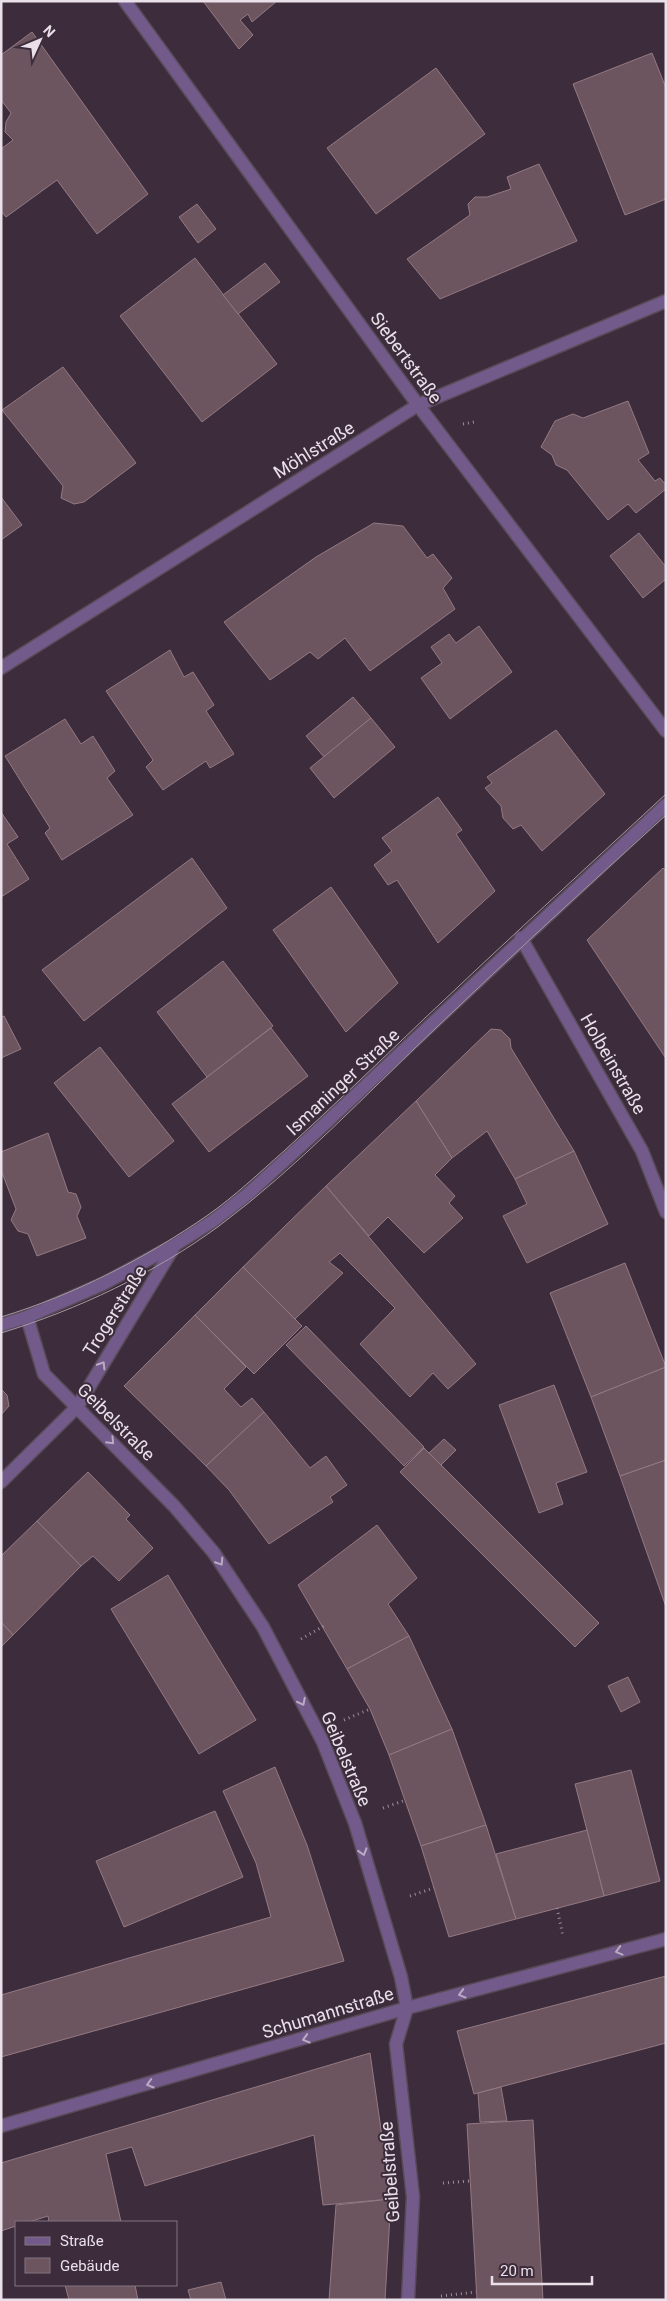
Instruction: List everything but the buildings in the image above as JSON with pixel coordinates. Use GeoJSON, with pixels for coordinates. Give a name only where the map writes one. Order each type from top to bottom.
{"type":"FeatureCollection","features":[{"type":"Feature","properties":{"kind":"street","name":"Siebertstraße"},"geometry":{"type":"LineString","coordinates":[[125,1],[418,405],[666,731]]}},
{"type":"Feature","properties":{"kind":"street","name":"Möhlstraße"},"geometry":{"type":"LineString","coordinates":[[1,668],[418,405],[666,300]]}},
{"type":"Feature","properties":{"kind":"street","name":"Ismaninger Straße"},"geometry":{"type":"LineString","coordinates":[[1,1325],[27,1317],[103,1284],[176,1245],[213,1221],[248,1193],[316,1132],[666,804]]}},
{"type":"Feature","properties":{"kind":"street","name":"Holbeinstraße"},"geometry":{"type":"LineString","coordinates":[[521,938],[642,1151],[666,1212]]}},
{"type":"Feature","properties":{"kind":"street","name":"Trogerstraße"},"geometry":{"type":"LineString","coordinates":[[1,1482],[77,1407],[176,1245]]}},
{"type":"Feature","properties":{"kind":"street","name":"Geibelstraße"},"geometry":{"type":"LineString","coordinates":[[27,1317],[44,1374],[175,1507],[209,1547],[263,1627],[323,1742],[355,1823],[400,1977],[407,2008],[396,2044],[413,2197],[408,2300]]}},
{"type":"Feature","properties":{"kind":"street","name":"Schumannstraße"},"geometry":{"type":"LineString","coordinates":[[1,2126],[407,2008],[666,1938]]}},
{"type":"Feature","properties":{"kind":"path"},"geometry":{"type":"LineString","coordinates":[[301,1639],[324,1626]]}},
{"type":"Feature","properties":{"kind":"path"},"geometry":{"type":"LineString","coordinates":[[344,1720],[370,1709]]}},
{"type":"Feature","properties":{"kind":"path"},"geometry":{"type":"LineString","coordinates":[[383,1808],[406,1800]]}},
{"type":"Feature","properties":{"kind":"path"},"geometry":{"type":"LineString","coordinates":[[410,1896],[434,1888]]}},
{"type":"Feature","properties":{"kind":"path"},"geometry":{"type":"LineString","coordinates":[[557,1908],[563,1936]]}},
{"type":"Feature","properties":{"kind":"path"},"geometry":{"type":"LineString","coordinates":[[442,2183],[470,2181]]}},
{"type":"Feature","properties":{"kind":"path"},"geometry":{"type":"LineString","coordinates":[[441,2296],[476,2292]]}},
{"type":"Feature","properties":{"kind":"tram line"},"geometry":{"type":"LineString","coordinates":[[1,1317],[55,1298],[109,1274],[160,1246],[228,1200],[302,1135],[484,962],[666,794]]}},
{"type":"Feature","properties":{"kind":"tram line"},"geometry":{"type":"LineString","coordinates":[[1,1333],[58,1313],[114,1288],[169,1259],[219,1226],[304,1155],[494,973],[666,815]]}}]}
